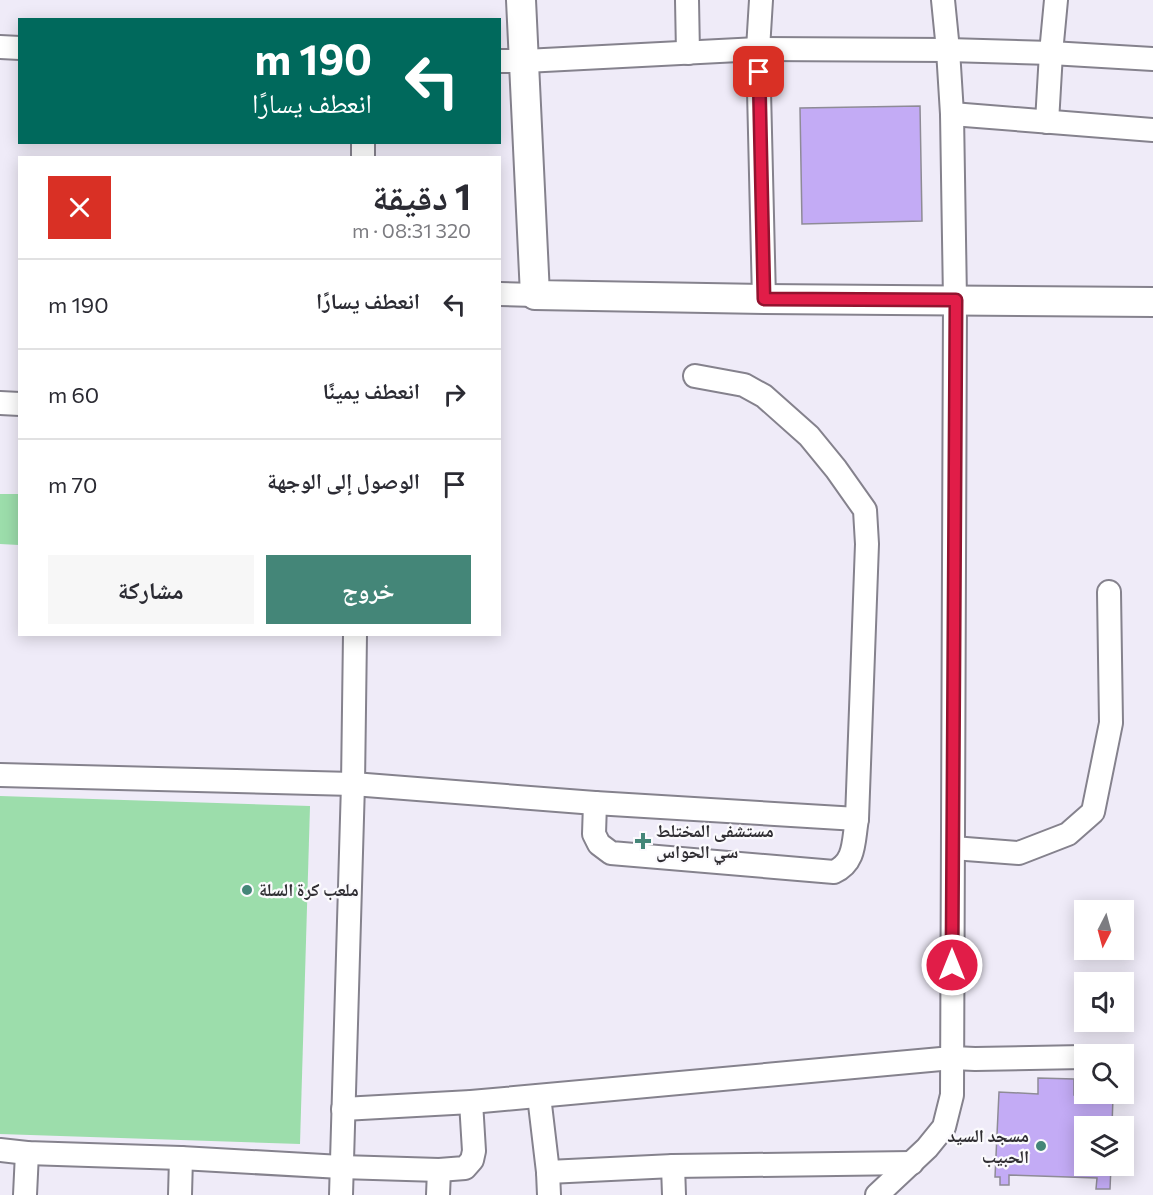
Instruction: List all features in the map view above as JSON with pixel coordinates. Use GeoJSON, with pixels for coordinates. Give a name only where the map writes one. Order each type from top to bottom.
{"type":"FeatureCollection","features":[{"type":"Feature","properties":{"kind":"main road"},"geometry":{"type":"LineString","coordinates":[[521,0],[512,61],[535,295],[1153,302]]}},
{"type":"Feature","properties":{"kind":"street"},"geometry":{"type":"LineString","coordinates":[[687,0],[688,53]]}},
{"type":"Feature","properties":{"kind":"street"},"geometry":{"type":"LineString","coordinates":[[761,0],[758,49],[764,299]]}},
{"type":"Feature","properties":{"kind":"street"},"geometry":{"type":"LineString","coordinates":[[877,1195],[927,1148],[944,1127],[952,1095],[956,300],[951,114],[943,0]]}},
{"type":"Feature","properties":{"kind":"street"},"geometry":{"type":"LineString","coordinates":[[1047,122],[1056,0]]}},
{"type":"Feature","properties":{"kind":"street"},"geometry":{"type":"LineString","coordinates":[[0,47],[18,48]]}},
{"type":"Feature","properties":{"kind":"street"},"geometry":{"type":"LineString","coordinates":[[512,61],[758,49],[948,50],[1153,58]]}},
{"type":"Feature","properties":{"kind":"street"},"geometry":{"type":"LineString","coordinates":[[951,114],[1153,130]]}},
{"type":"Feature","properties":{"kind":"street"},"geometry":{"type":"LineString","coordinates":[[501,294],[535,295]]}},
{"type":"Feature","properties":{"kind":"street"},"geometry":{"type":"LineString","coordinates":[[595,803],[594,834],[599,844],[610,853],[834,872],[849,862],[857,819],[867,544],[865,510],[809,436],[765,396],[744,385],[695,376]]}},
{"type":"Feature","properties":{"kind":"street"},"geometry":{"type":"LineString","coordinates":[[0,403],[18,404]]}},
{"type":"Feature","properties":{"kind":"street"},"geometry":{"type":"LineString","coordinates":[[953,848],[1019,853],[1068,834],[1094,812],[1111,723],[1109,592]]}},
{"type":"Feature","properties":{"kind":"street"},"geometry":{"type":"LineString","coordinates":[[341,1195],[355,636]]}},
{"type":"Feature","properties":{"kind":"street"},"geometry":{"type":"LineString","coordinates":[[0,776],[353,784],[595,803],[857,819]]}},
{"type":"Feature","properties":{"kind":"street"},"geometry":{"type":"LineString","coordinates":[[343,1109],[471,1102],[952,1058],[1074,1057]]}},
{"type":"Feature","properties":{"kind":"street"},"geometry":{"type":"LineString","coordinates":[[539,1096],[549,1195]]}},
{"type":"Feature","properties":{"kind":"street"},"geometry":{"type":"LineString","coordinates":[[0,1150],[341,1167],[439,1170],[465,1168],[472,1160],[474,1151],[471,1102]]}},
{"type":"Feature","properties":{"kind":"street"},"geometry":{"type":"LineString","coordinates":[[25,1195],[27,1153]]}},
{"type":"Feature","properties":{"kind":"street"},"geometry":{"type":"LineString","coordinates":[[180,1195],[181,1158]]}},
{"type":"Feature","properties":{"kind":"street"},"geometry":{"type":"LineString","coordinates":[[548,1172],[673,1166],[912,1163]]}},
{"type":"Feature","properties":{"kind":"street"},"geometry":{"type":"LineString","coordinates":[[673,1166],[674,1195]]}},
{"type":"Feature","properties":{"kind":"street"},"geometry":{"type":"LineString","coordinates":[[438,1195],[439,1170]]}},
{"type":"Feature","properties":{"kind":"green space"},"geometry":{"type":"Polygon","coordinates":[[[0,494],[18,494],[18,545],[0,544],[0,494]]]}},
{"type":"Feature","properties":{"kind":"green space"},"geometry":{"type":"Polygon","coordinates":[[[0,796],[310,806],[300,1144],[0,1134],[0,796]]]}},
{"type":"Feature","properties":{"kind":"building"},"geometry":{"type":"Polygon","coordinates":[[[920,106],[922,221],[802,224],[800,108],[920,106]]]}},
{"type":"Feature","properties":{"kind":"building","name":"مسجد السيد الحبيب"},"geometry":{"type":"Polygon","coordinates":[[[1038,1078],[1074,1079],[1074,1104],[1113,1104],[1112,1116],[1074,1116],[1074,1176],[1111,1176],[1110,1189],[1096,1189],[1097,1178],[1009,1175],[1009,1185],[1000,1185],[1000,1177],[995,1177],[999,1092],[1038,1094],[1038,1078]]]}},
{"type":"Feature","properties":{"kind":"place","name":"مستشفى المختلط سي الحواس"},"geometry":{"type":"Point","coordinates":[643,841]}},
{"type":"Feature","properties":{"kind":"place","name":"ملعب كرة السلة"},"geometry":{"type":"Point","coordinates":[247,890]}},
{"type":"Feature","properties":{"kind":"place","name":"مسجد السيد الحبيب"},"geometry":{"type":"Point","coordinates":[1041,1146]}},
{"type":"Feature","properties":{"kind":"route"},"geometry":{"type":"LineString","coordinates":[[759,72],[764,299],[956,300],[952,965]]}}]}
